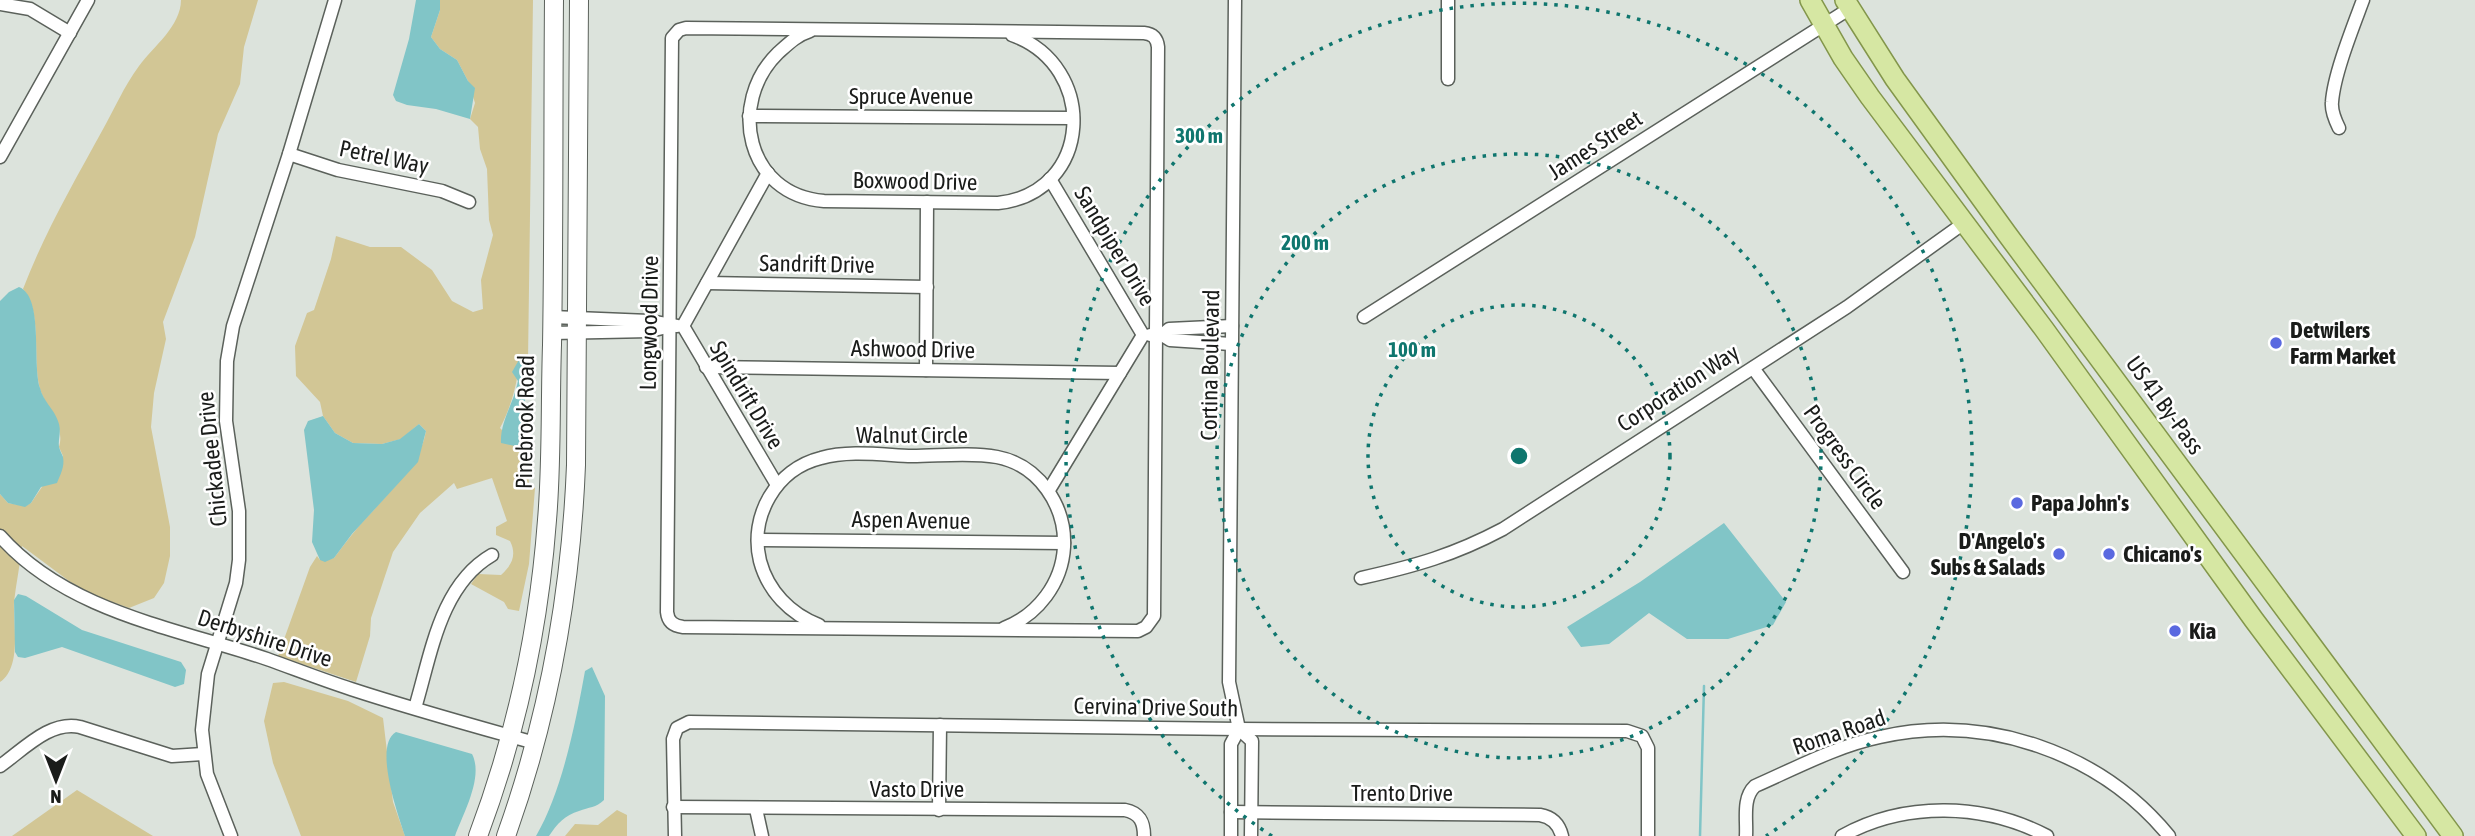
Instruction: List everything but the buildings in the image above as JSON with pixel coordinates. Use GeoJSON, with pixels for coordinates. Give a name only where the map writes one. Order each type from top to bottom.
{"type":"FeatureCollection","features":[{"type":"Feature","properties":{"kind":"main road"},"geometry":{"type":"LineString","coordinates":[[1811,0],[1823,24],[1870,97],[2416,836]]}},
{"type":"Feature","properties":{"kind":"main road","name":"US 41 By-Pass"},"geometry":{"type":"LineString","coordinates":[[1847,4],[1895,79],[2007,234],[2453,836]]}},
{"type":"Feature","properties":{"kind":"main road"},"geometry":{"type":"LineString","coordinates":[[1964,223],[2007,234]]}},
{"type":"Feature","properties":{"kind":"main road"},"geometry":{"type":"LineString","coordinates":[[2044,329],[2070,355],[2145,457],[2162,469],[2183,471]]}},
{"type":"Feature","properties":{"kind":"main road"},"geometry":{"type":"LineString","coordinates":[[2159,488],[2183,471]]}},
{"type":"Feature","properties":{"kind":"main road"},"geometry":{"type":"LineString","coordinates":[[2159,488],[2175,487],[2188,493],[2281,617],[2304,635]]}},
{"type":"Feature","properties":{"kind":"main road"},"geometry":{"type":"LineString","coordinates":[[2340,733],[2389,749]]}},
{"type":"Feature","properties":{"kind":"street"},"geometry":{"type":"LineString","coordinates":[[0,157],[88,0]]}},
{"type":"Feature","properties":{"kind":"street","name":"Chickadee Drive"},"geometry":{"type":"LineString","coordinates":[[231,836],[211,789],[203,754],[202,730],[205,692],[216,644],[236,583],[240,536],[236,485],[226,421],[226,361],[233,326],[335,0]]}},
{"type":"Feature","properties":{"kind":"street","name":"Pinebrook Road"},"geometry":{"type":"LineString","coordinates":[[478,836],[510,736],[532,641],[546,535],[550,482],[554,0]]}},
{"type":"Feature","properties":{"kind":"street"},"geometry":{"type":"LineString","coordinates":[[506,836],[535,743],[559,639],[570,557],[576,465],[579,0]]}},
{"type":"Feature","properties":{"kind":"street","name":"Cortina Boulevard"},"geometry":{"type":"LineString","coordinates":[[1235,0],[1229,681],[1239,729],[1252,741],[1251,836]]}},
{"type":"Feature","properties":{"kind":"street"},"geometry":{"type":"LineString","coordinates":[[1448,0],[1448,79]]}},
{"type":"Feature","properties":{"kind":"street"},"geometry":{"type":"LineString","coordinates":[[2339,128],[2334,118],[2332,103],[2363,0]]}},
{"type":"Feature","properties":{"kind":"street"},"geometry":{"type":"LineString","coordinates":[[0,4],[30,9],[70,33]]}},
{"type":"Feature","properties":{"kind":"street","name":"James Street"},"geometry":{"type":"LineString","coordinates":[[1364,317],[1823,24],[1847,4]]}},
{"type":"Feature","properties":{"kind":"street","name":"Longwood Drive"},"geometry":{"type":"LineString","coordinates":[[686,28],[994,31],[1144,33],[1156,39],[1158,61],[1152,622],[1138,631],[677,626],[669,620],[667,612],[677,326],[673,35],[686,28]]}},
{"type":"Feature","properties":{"kind":"street","name":"Boxwood Drive"},"geometry":{"type":"LineString","coordinates":[[820,29],[798,37],[764,68],[754,87],[749,116],[755,148],[768,173],[786,190],[811,200],[927,202],[1007,202],[1026,196],[1050,179],[1069,149],[1073,118],[1070,92],[1055,64],[1041,50],[1024,39],[994,31]]}},
{"type":"Feature","properties":{"kind":"street","name":"Spruce Avenue"},"geometry":{"type":"LineString","coordinates":[[749,116],[1073,118]]}},
{"type":"Feature","properties":{"kind":"street","name":"Petrel Way"},"geometry":{"type":"LineString","coordinates":[[289,154],[338,170],[442,191],[469,202]]}},
{"type":"Feature","properties":{"kind":"street","name":"Spindrift Drive"},"geometry":{"type":"LineString","coordinates":[[768,173],[707,283],[677,326],[706,367],[777,485]]}},
{"type":"Feature","properties":{"kind":"street","name":"Sandpiper Drive"},"geometry":{"type":"LineString","coordinates":[[1050,179],[1154,335]]}},
{"type":"Feature","properties":{"kind":"street"},"geometry":{"type":"LineString","coordinates":[[926,370],[927,202]]}},
{"type":"Feature","properties":{"kind":"street","name":"Corporation Way"},"geometry":{"type":"LineString","coordinates":[[1361,578],[1430,561],[1476,544],[1503,530],[1847,307],[1964,223]]}},
{"type":"Feature","properties":{"kind":"street","name":"Sandrift Drive"},"geometry":{"type":"LineString","coordinates":[[707,283],[927,287]]}},
{"type":"Feature","properties":{"kind":"street"},"geometry":{"type":"LineString","coordinates":[[552,325],[650,331],[677,326]]}},
{"type":"Feature","properties":{"kind":"street"},"geometry":{"type":"LineString","coordinates":[[1049,491],[1120,373],[1154,335],[1169,329],[1232,326]]}},
{"type":"Feature","properties":{"kind":"street"},"geometry":{"type":"LineString","coordinates":[[1154,335],[1170,340],[1231,344]]}},
{"type":"Feature","properties":{"kind":"street","name":"Ashwood Drive"},"geometry":{"type":"LineString","coordinates":[[706,367],[1120,373]]}},
{"type":"Feature","properties":{"kind":"street","name":"Progress Circle"},"geometry":{"type":"LineString","coordinates":[[1753,368],[1903,572]]}},
{"type":"Feature","properties":{"kind":"street","name":"Walnut Circle"},"geometry":{"type":"LineString","coordinates":[[829,628],[798,614],[776,594],[763,570],[758,522],[762,509],[777,485],[804,464],[831,456],[985,456],[1004,459],[1021,467],[1049,491],[1063,522],[1064,543],[1058,576],[1044,600],[1017,622],[993,631]]}},
{"type":"Feature","properties":{"kind":"street","name":"Derbyshire Drive"},"geometry":{"type":"LineString","coordinates":[[0,536],[43,573],[87,598],[129,616],[415,708],[535,743]]}},
{"type":"Feature","properties":{"kind":"street","name":"Aspen Avenue"},"geometry":{"type":"LineString","coordinates":[[758,540],[1064,543]]}},
{"type":"Feature","properties":{"kind":"street"},"geometry":{"type":"LineString","coordinates":[[415,708],[439,625],[449,602],[470,570],[492,555]]}},
{"type":"Feature","properties":{"kind":"street","name":"Cervina Drive South"},"geometry":{"type":"LineString","coordinates":[[675,836],[673,739],[677,728],[689,722],[1636,733],[1646,741],[1648,748],[1648,836]]}},
{"type":"Feature","properties":{"kind":"street"},"geometry":{"type":"LineString","coordinates":[[0,766],[53,729],[65,725],[80,727],[172,756],[203,754]]}},
{"type":"Feature","properties":{"kind":"street"},"geometry":{"type":"LineString","coordinates":[[939,810],[940,725]]}},
{"type":"Feature","properties":{"kind":"street","name":"Cortina Boulevard"},"geometry":{"type":"LineString","coordinates":[[1231,836],[1231,744],[1239,729]]}},
{"type":"Feature","properties":{"kind":"street","name":"Roma Road"},"geometry":{"type":"LineString","coordinates":[[1746,836],[1747,801],[1755,786],[1860,742],[1906,732],[1946,730],[2011,737],[2069,757],[2099,774],[2133,799],[2169,836]]}},
{"type":"Feature","properties":{"kind":"street","name":"Vasto Drive"},"geometry":{"type":"LineString","coordinates":[[673,807],[1125,810],[1142,821],[1144,836]]}},
{"type":"Feature","properties":{"kind":"street"},"geometry":{"type":"LineString","coordinates":[[756,809],[762,836]]}},
{"type":"Feature","properties":{"kind":"street"},"geometry":{"type":"LineString","coordinates":[[1842,836],[1884,819],[1919,811],[1949,810],[2001,818],[2047,836]]}},
{"type":"Feature","properties":{"kind":"street","name":"Trento Drive"},"geometry":{"type":"LineString","coordinates":[[1231,812],[1540,815],[1553,820],[1562,836]]}},
{"type":"Feature","properties":{"kind":"shaded area"},"geometry":{"type":"Polygon","coordinates":[[[181,0],[258,0],[244,47],[240,84],[218,134],[195,237],[163,322],[166,339],[154,393],[151,427],[170,527],[170,556],[164,583],[154,598],[129,608],[93,595],[69,581],[22,546],[14,602],[14,656],[7,675],[0,682],[0,494],[8,503],[25,506],[31,503],[63,456],[59,447],[57,422],[39,385],[33,309],[23,289],[50,228],[124,90],[139,66],[171,27],[180,10],[181,0]]]}},
{"type":"Feature","properties":{"kind":"shaded area"},"geometry":{"type":"Polygon","coordinates":[[[440,0],[533,0],[528,360],[520,358],[513,394],[500,428],[519,447],[525,440],[529,484],[535,488],[529,564],[519,611],[508,609],[504,602],[471,584],[478,574],[501,575],[511,564],[513,551],[510,541],[496,535],[496,527],[507,521],[492,478],[457,489],[454,483],[420,513],[393,552],[371,618],[370,636],[356,682],[278,656],[310,567],[317,556],[320,560],[334,558],[405,475],[418,454],[426,431],[419,424],[401,439],[382,444],[353,443],[335,433],[323,416],[320,402],[296,376],[295,346],[307,313],[314,310],[336,236],[370,247],[401,247],[432,270],[452,301],[473,312],[483,309],[481,280],[493,235],[489,220],[487,169],[480,149],[478,127],[470,119],[475,103],[468,81],[457,60],[440,49],[431,37],[440,10],[440,0]]]}},
{"type":"Feature","properties":{"kind":"shaded area"},"geometry":{"type":"Polygon","coordinates":[[[284,682],[348,701],[383,718],[393,802],[405,836],[301,836],[273,763],[264,721],[273,683],[284,682]]]}},
{"type":"Feature","properties":{"kind":"shaded area"},"geometry":{"type":"Polygon","coordinates":[[[77,790],[153,836],[12,836],[77,790]]]}},
{"type":"Feature","properties":{"kind":"shaded area"},"geometry":{"type":"Polygon","coordinates":[[[617,810],[627,815],[627,836],[565,836],[575,824],[598,825],[617,810]]]}},
{"type":"Feature","properties":{"kind":"water"},"geometry":{"type":"Polygon","coordinates":[[[416,0],[440,0],[440,10],[431,37],[440,49],[457,60],[468,81],[475,88],[470,119],[436,109],[407,105],[396,101],[393,95],[409,39],[416,0]]]}},
{"type":"Feature","properties":{"kind":"water"},"geometry":{"type":"Polygon","coordinates":[[[19,287],[27,293],[32,303],[40,388],[58,421],[59,447],[63,457],[62,471],[57,483],[41,487],[31,503],[25,507],[8,503],[0,494],[0,301],[19,287]]]}},
{"type":"Feature","properties":{"kind":"water"},"geometry":{"type":"Polygon","coordinates":[[[520,358],[525,360],[525,440],[519,447],[501,443],[501,435],[518,381],[512,372],[520,358]]]}},
{"type":"Feature","properties":{"kind":"water"},"geometry":{"type":"Polygon","coordinates":[[[323,416],[335,433],[353,443],[382,444],[400,439],[419,424],[426,431],[418,462],[352,534],[334,558],[325,562],[320,560],[312,542],[314,510],[304,430],[308,421],[323,416]]]}},
{"type":"Feature","properties":{"kind":"water"},"geometry":{"type":"Polygon","coordinates":[[[1724,523],[1786,602],[1773,625],[1728,639],[1687,639],[1649,613],[1609,644],[1581,647],[1567,627],[1640,582],[1724,523]]]}},
{"type":"Feature","properties":{"kind":"water"},"geometry":{"type":"Polygon","coordinates":[[[18,594],[26,596],[82,630],[181,662],[186,670],[184,684],[175,687],[62,647],[25,658],[18,657],[15,652],[14,600],[18,594]]]}},
{"type":"Feature","properties":{"kind":"water"},"geometry":{"type":"Polygon","coordinates":[[[592,667],[605,696],[604,800],[565,818],[549,836],[536,836],[561,778],[585,671],[592,667]]]}},
{"type":"Feature","properties":{"kind":"water"},"geometry":{"type":"Polygon","coordinates":[[[396,732],[472,754],[476,773],[474,784],[455,836],[405,836],[387,765],[389,739],[396,732]]]}},
{"type":"Feature","properties":{"kind":"waterway"},"geometry":{"type":"LineString","coordinates":[[1700,836],[1704,686]]}},
{"type":"Feature","properties":{"kind":"place","name":"Detwilers Farm Market"},"geometry":{"type":"Point","coordinates":[2276,343]}},
{"type":"Feature","properties":{"kind":"place","name":"Papa John's"},"geometry":{"type":"Point","coordinates":[2017,503]}},
{"type":"Feature","properties":{"kind":"place","name":"D'Angelo's Subs & Salads"},"geometry":{"type":"Point","coordinates":[2059,554]}},
{"type":"Feature","properties":{"kind":"place","name":"Chicano's"},"geometry":{"type":"Point","coordinates":[2109,554]}},
{"type":"Feature","properties":{"kind":"place","name":"Kia"},"geometry":{"type":"Point","coordinates":[2175,631]}}]}
